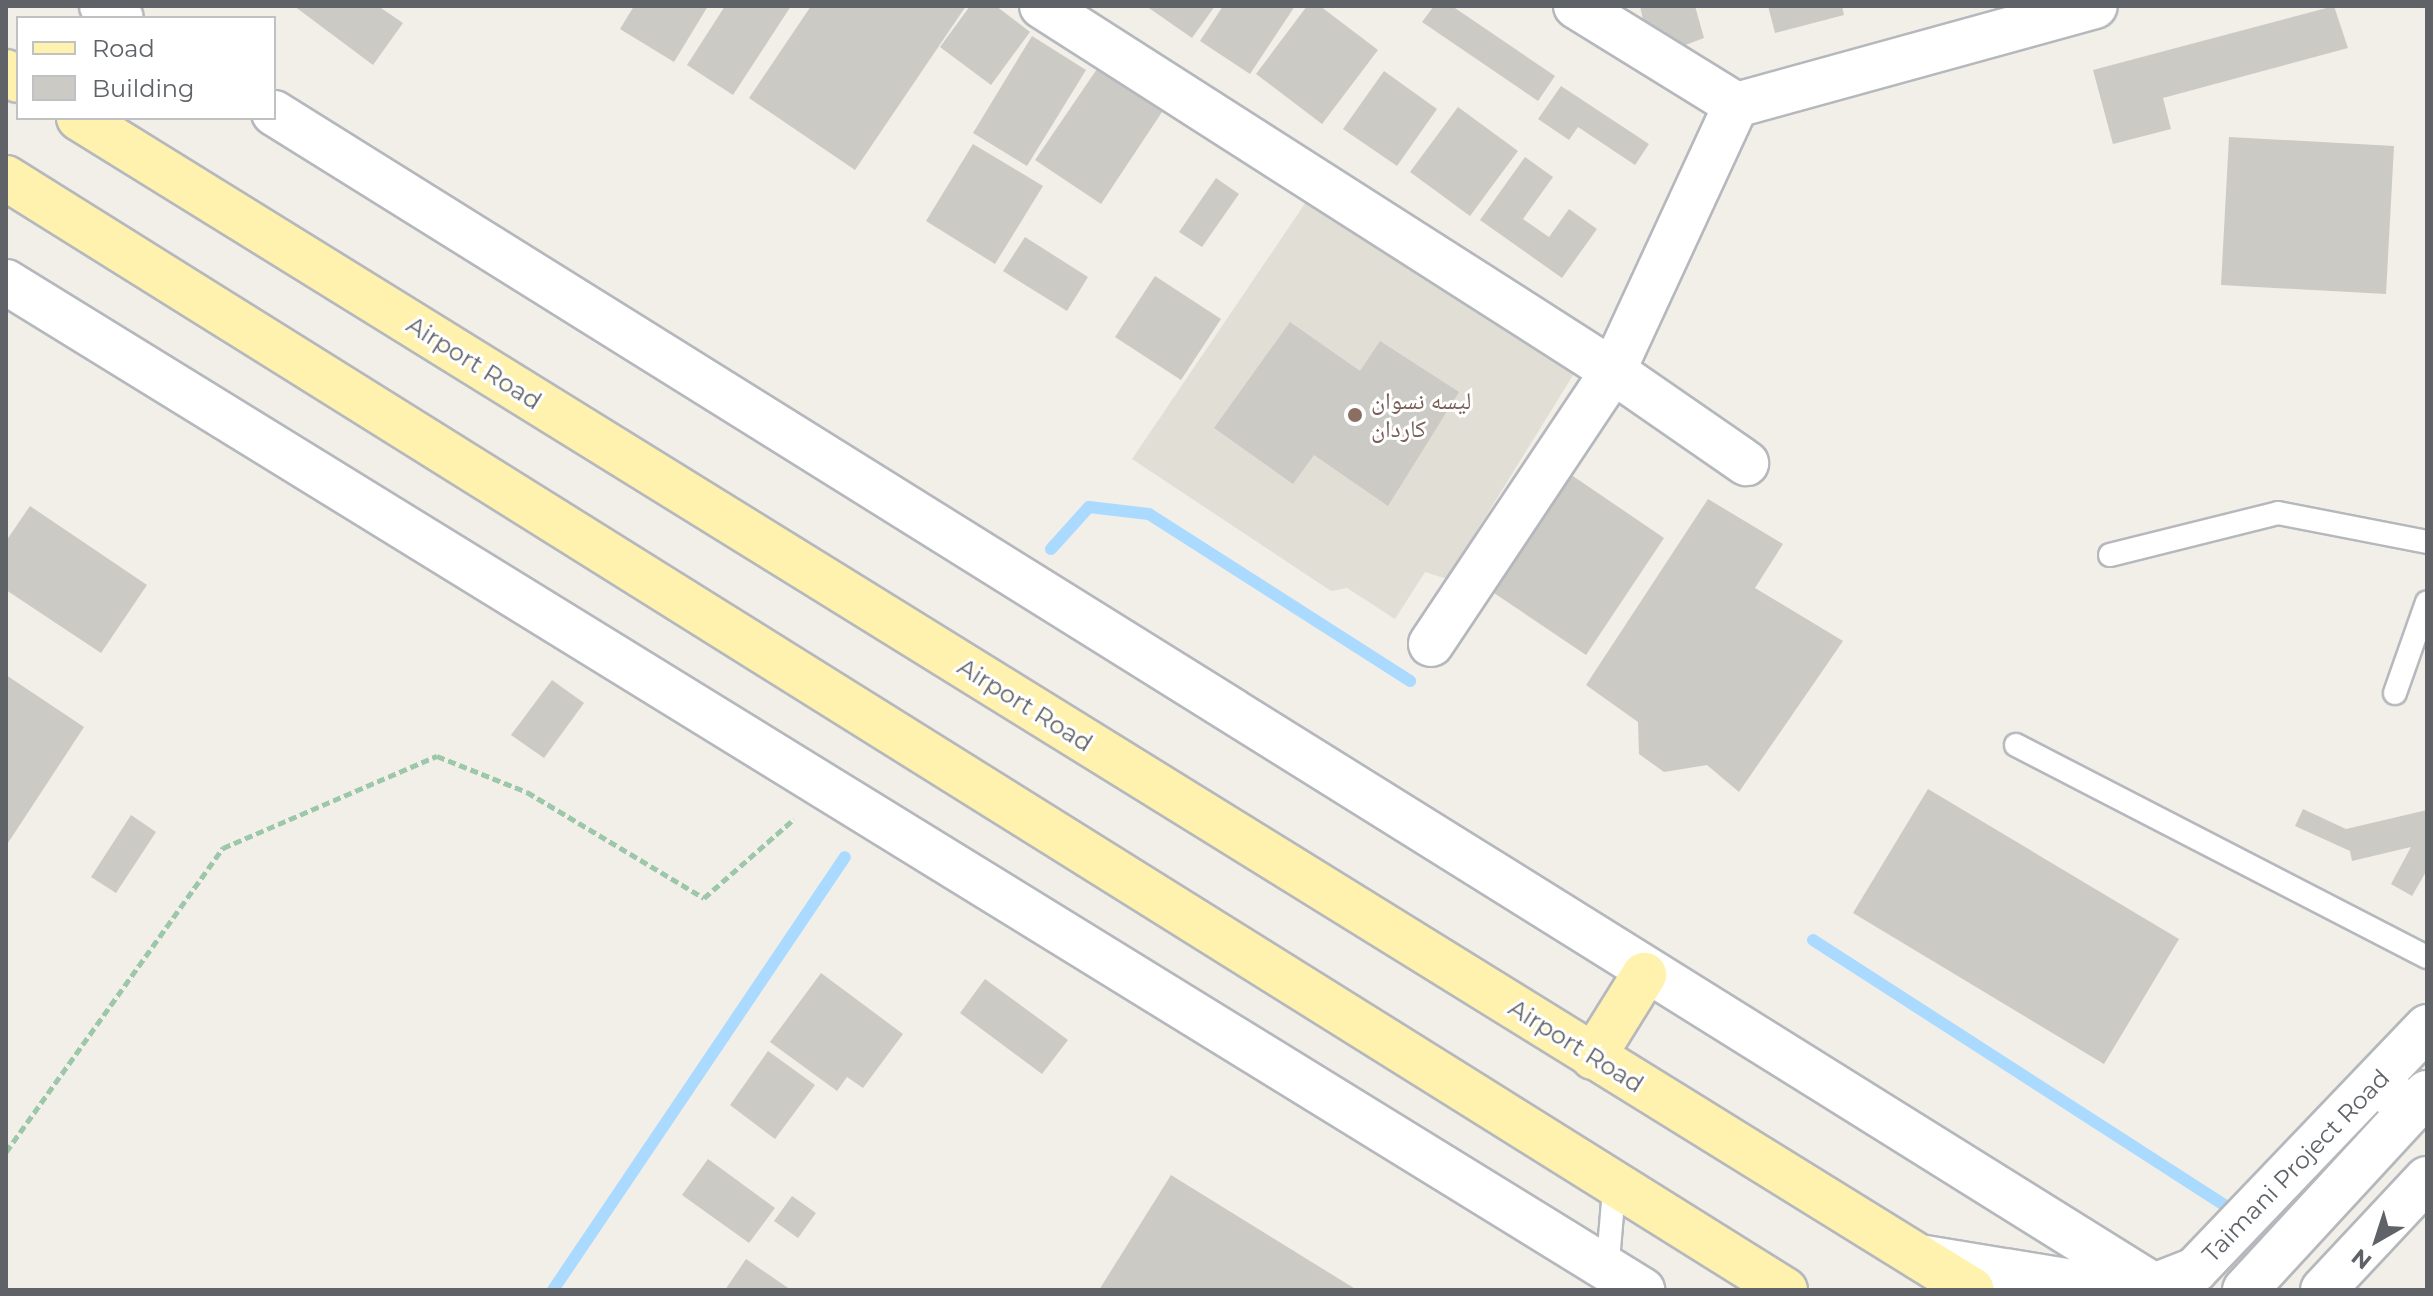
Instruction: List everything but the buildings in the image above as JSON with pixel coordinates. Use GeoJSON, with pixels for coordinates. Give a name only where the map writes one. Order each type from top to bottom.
{"type":"FeatureCollection","features":[{"type":"Feature","properties":{"kind":"main road","name":"Airport Road"},"geometry":{"type":"LineString","coordinates":[[82,120],[1972,1290]]}},
{"type":"Feature","properties":{"kind":"main road"},"geometry":{"type":"LineString","coordinates":[[6,178],[1171,903],[1614,1189],[1785,1290]]}},
{"type":"Feature","properties":{"kind":"main road"},"geometry":{"type":"LineString","coordinates":[[1593,1057],[1644,975]]}},
{"type":"Feature","properties":{"kind":"street"},"geometry":{"type":"LineString","coordinates":[[1042,6],[1613,371],[1746,463]]}},
{"type":"Feature","properties":{"kind":"street"},"geometry":{"type":"LineString","coordinates":[[1576,6],[1736,105],[2095,6]]}},
{"type":"Feature","properties":{"kind":"street"},"geometry":{"type":"LineString","coordinates":[[1431,644],[1613,371],[1736,105]]}},
{"type":"Feature","properties":{"kind":"street"},"geometry":{"type":"LineString","coordinates":[[276,114],[995,559],[1644,975],[2154,1286]]}},
{"type":"Feature","properties":{"kind":"street"},"geometry":{"type":"LineString","coordinates":[[6,282],[1620,1283]]}},
{"type":"Feature","properties":{"kind":"street","name":"Taimani Project Road"},"geometry":{"type":"LineString","coordinates":[[2245,1290],[2405,1095],[2427,1027]]}},
{"type":"Feature","properties":{"kind":"street","name":"Taimani Project Road"},"geometry":{"type":"LineString","coordinates":[[1914,1256],[2108,1288],[2154,1286],[2195,1270],[2405,1095]]}},
{"type":"Feature","properties":{"kind":"street"},"geometry":{"type":"LineString","coordinates":[[2323,1290],[2422,1194]]}},
{"type":"Feature","properties":{"kind":"lane"},"geometry":{"type":"LineString","coordinates":[[2110,555],[2278,513],[2427,542]]}},
{"type":"Feature","properties":{"kind":"lane"},"geometry":{"type":"LineString","coordinates":[[2395,693],[2427,602]]}},
{"type":"Feature","properties":{"kind":"lane"},"geometry":{"type":"LineString","coordinates":[[2016,745],[2427,957]]}},
{"type":"Feature","properties":{"kind":"lane"},"geometry":{"type":"LineString","coordinates":[[1614,1189],[1620,1283]]}},
{"type":"Feature","properties":{"kind":"path"},"geometry":{"type":"LineString","coordinates":[[6,1152],[223,848],[437,756],[527,792],[704,898],[828,790]]}},
{"type":"Feature","properties":{"kind":"shaded area","name":"لیسه نسوان کاردان"},"geometry":{"type":"Polygon","coordinates":[[[1308,199],[1575,372],[1447,579],[1425,572],[1395,619],[1347,588],[1331,591],[1132,459],[1308,199]]]}},
{"type":"Feature","properties":{"kind":"waterway"},"geometry":{"type":"LineString","coordinates":[[1051,549],[1089,507],[1149,514],[1410,681]]}},
{"type":"Feature","properties":{"kind":"waterway"},"geometry":{"type":"LineString","coordinates":[[553,1290],[845,857]]}},
{"type":"Feature","properties":{"kind":"waterway"},"geometry":{"type":"LineString","coordinates":[[1813,940],[2224,1205]]}},
{"type":"Feature","properties":{"kind":"place","name":"لیسه نسوان کاردان"},"geometry":{"type":"Point","coordinates":[1355,415]}}]}
